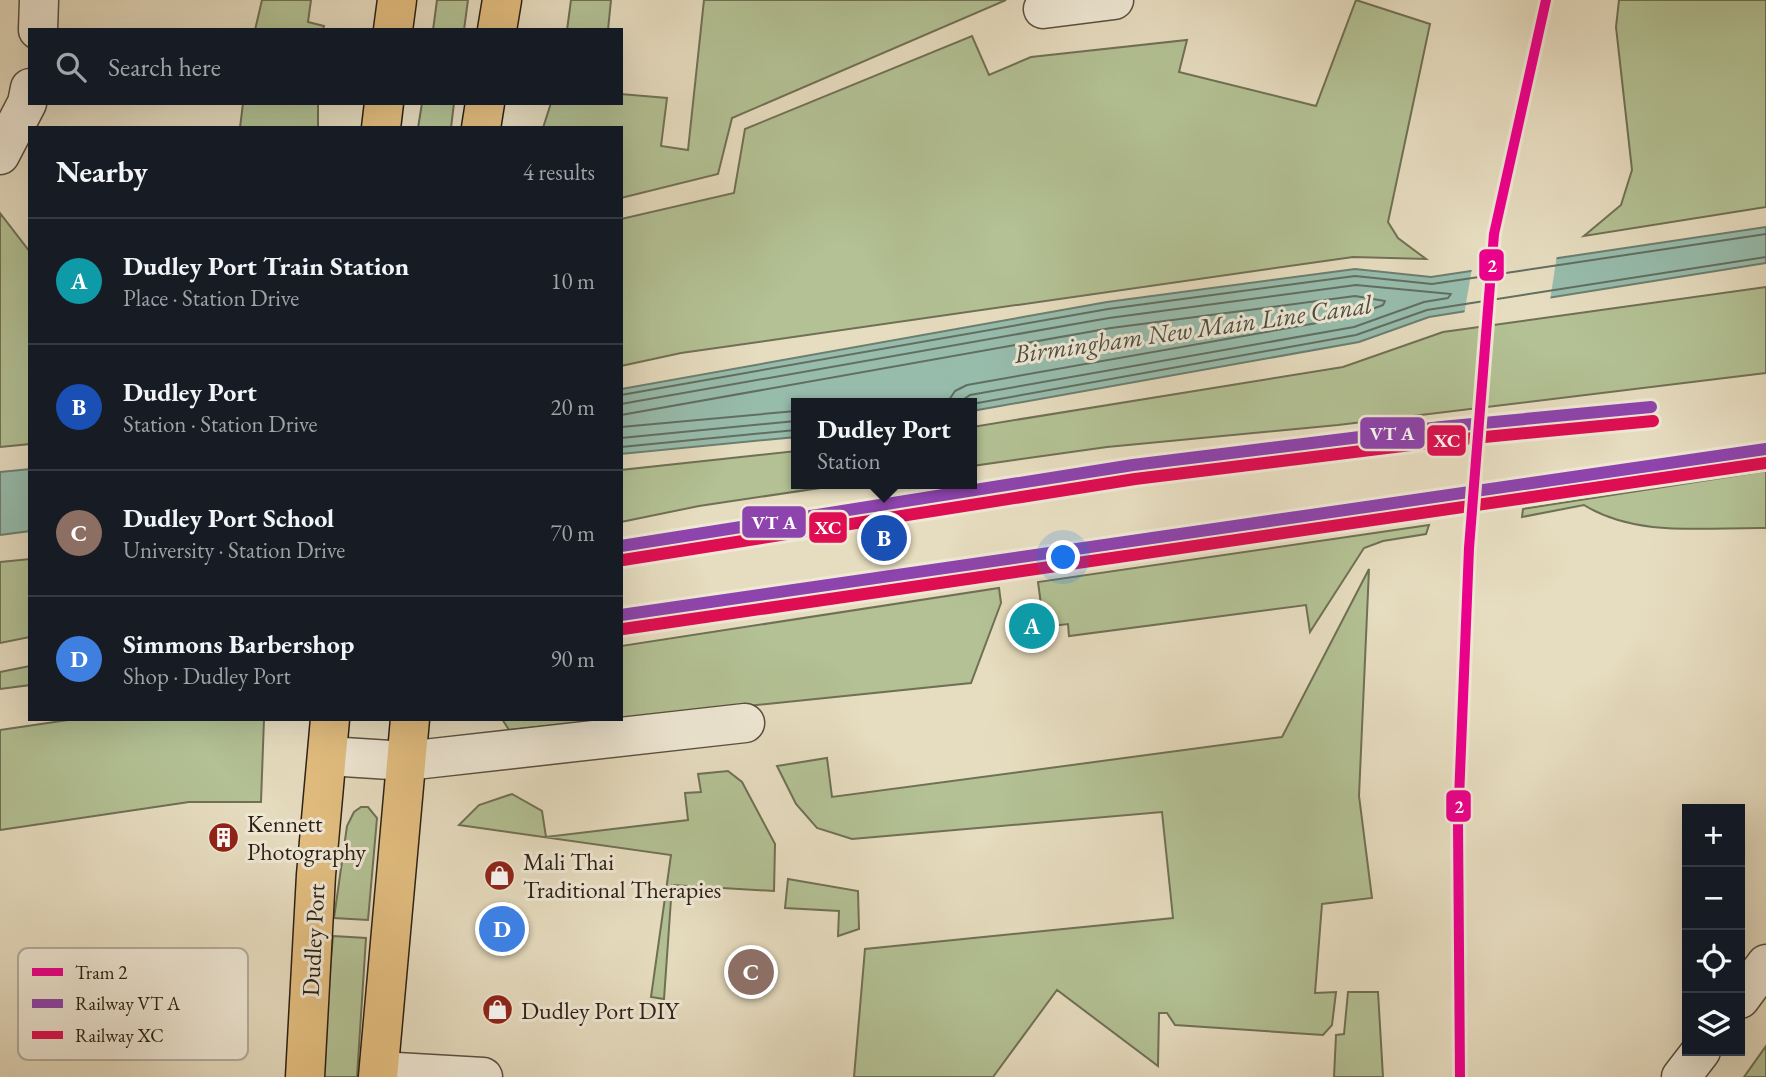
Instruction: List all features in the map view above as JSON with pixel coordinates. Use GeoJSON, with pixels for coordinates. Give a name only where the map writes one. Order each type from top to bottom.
{"type":"FeatureCollection","features":[{"type":"Feature","properties":{"kind":"highway"},"geometry":{"type":"LineString","coordinates":[[393,28],[397,0]]}},
{"type":"Feature","properties":{"kind":"highway"},"geometry":{"type":"LineString","coordinates":[[497,28],[502,0]]}},
{"type":"Feature","properties":{"kind":"highway"},"geometry":{"type":"LineString","coordinates":[[381,126],[384,105]]}},
{"type":"Feature","properties":{"kind":"highway"},"geometry":{"type":"LineString","coordinates":[[481,126],[485,105]]}},
{"type":"Feature","properties":{"kind":"highway"},"geometry":{"type":"LineString","coordinates":[[378,1074],[410,721]]}},
{"type":"Feature","properties":{"kind":"highway","name":"Dudley Port"},"geometry":{"type":"LineString","coordinates":[[306,1077],[316,875],[329,737]]}},
{"type":"Feature","properties":{"kind":"street"},"geometry":{"type":"LineString","coordinates":[[38,28],[39,0]]}},
{"type":"Feature","properties":{"kind":"street"},"geometry":{"type":"LineString","coordinates":[[1043,9],[1111,0]]}},
{"type":"Feature","properties":{"kind":"street"},"geometry":{"type":"LineString","coordinates":[[0,155],[28,98]]}},
{"type":"Feature","properties":{"kind":"street"},"geometry":{"type":"LineString","coordinates":[[329,737],[406,761],[745,723]]}},
{"type":"Feature","properties":{"kind":"street"},"geometry":{"type":"LineString","coordinates":[[1744,993],[1766,964]]}},
{"type":"Feature","properties":{"kind":"street"},"geometry":{"type":"LineString","coordinates":[[1681,1077],[1697,1056]]}},
{"type":"Feature","properties":{"kind":"street"},"geometry":{"type":"LineString","coordinates":[[378,1074],[483,1077]]}},
{"type":"Feature","properties":{"kind":"shaded area"},"geometry":{"type":"Polygon","coordinates":[[[262,0],[311,0],[308,22],[324,26],[324,28],[255,28],[262,0]]]}},
{"type":"Feature","properties":{"kind":"shaded area"},"geometry":{"type":"Polygon","coordinates":[[[437,0],[468,0],[464,28],[433,28],[437,0]]]}},
{"type":"Feature","properties":{"kind":"shaded area"},"geometry":{"type":"Polygon","coordinates":[[[571,0],[611,0],[608,28],[567,28],[571,0]]]}},
{"type":"Feature","properties":{"kind":"shaded area"},"geometry":{"type":"Polygon","coordinates":[[[704,0],[1006,0],[732,118],[718,174],[623,198],[623,126],[544,126],[550,105],[623,105],[623,94],[667,98],[661,146],[688,150],[704,0]]]}},
{"type":"Feature","properties":{"kind":"shaded area"},"geometry":{"type":"Polygon","coordinates":[[[1356,0],[1430,24],[1388,222],[1398,238],[1426,259],[1353,257],[681,353],[623,366],[623,219],[734,193],[745,129],[972,36],[989,75],[1031,57],[1187,40],[1179,72],[1316,106],[1356,0]]]}},
{"type":"Feature","properties":{"kind":"shaded area"},"geometry":{"type":"Polygon","coordinates":[[[1619,0],[1766,0],[1766,207],[1584,236],[1621,205],[1632,170],[1616,27],[1619,0]]]}},
{"type":"Feature","properties":{"kind":"shaded area"},"geometry":{"type":"Polygon","coordinates":[[[243,105],[318,105],[318,126],[240,126],[243,105]]]}},
{"type":"Feature","properties":{"kind":"shaded area"},"geometry":{"type":"Polygon","coordinates":[[[422,105],[454,105],[451,126],[418,126],[422,105]]]}},
{"type":"Feature","properties":{"kind":"shaded area"},"geometry":{"type":"Polygon","coordinates":[[[0,213],[28,249],[28,444],[0,447],[0,213]]]}},
{"type":"Feature","properties":{"kind":"shaded area"},"geometry":{"type":"Polygon","coordinates":[[[1766,287],[1766,373],[1338,425],[1107,447],[977,465],[977,426],[1343,367],[1443,332],[1766,287]]]}},
{"type":"Feature","properties":{"kind":"shaded area"},"geometry":{"type":"Polygon","coordinates":[[[791,452],[791,489],[813,489],[699,506],[623,522],[623,470],[791,452]]]}},
{"type":"Feature","properties":{"kind":"shaded area"},"geometry":{"type":"Polygon","coordinates":[[[1766,471],[1766,528],[1649,527],[1605,515],[1584,505],[1522,517],[1523,509],[1766,471]]]}},
{"type":"Feature","properties":{"kind":"shaded area"},"geometry":{"type":"Polygon","coordinates":[[[1429,525],[1426,534],[1383,541],[1364,548],[1310,632],[1306,605],[1069,636],[1068,624],[1044,627],[1038,582],[1429,525]]]}},
{"type":"Feature","properties":{"kind":"shaded area"},"geometry":{"type":"Polygon","coordinates":[[[28,559],[28,637],[0,643],[0,562],[28,559]]]}},
{"type":"Feature","properties":{"kind":"shaded area"},"geometry":{"type":"Polygon","coordinates":[[[1369,569],[1359,796],[1372,898],[1322,904],[1315,993],[1336,992],[1332,1025],[1323,1035],[1175,1025],[1167,1013],[1159,1013],[1158,1066],[1057,990],[993,1077],[854,1077],[865,949],[1173,918],[1162,812],[852,839],[817,828],[796,804],[777,766],[827,758],[832,797],[1282,737],[1369,569]]]}},
{"type":"Feature","properties":{"kind":"shaded area"},"geometry":{"type":"Polygon","coordinates":[[[999,588],[1001,603],[971,683],[623,719],[623,646],[999,588]]]}},
{"type":"Feature","properties":{"kind":"shaded area"},"geometry":{"type":"Polygon","coordinates":[[[28,666],[28,685],[0,689],[0,672],[28,666]]]}},
{"type":"Feature","properties":{"kind":"shaded area"},"geometry":{"type":"Polygon","coordinates":[[[61,721],[264,721],[261,802],[189,802],[0,830],[0,730],[61,721]]]}},
{"type":"Feature","properties":{"kind":"shaded area"},"geometry":{"type":"Polygon","coordinates":[[[503,721],[595,721],[509,730],[503,721]]]}},
{"type":"Feature","properties":{"kind":"shaded area"},"geometry":{"type":"Polygon","coordinates":[[[728,771],[742,782],[775,844],[774,891],[672,885],[664,999],[651,997],[671,855],[459,825],[479,805],[512,794],[542,811],[546,837],[688,820],[685,793],[701,792],[698,774],[728,771]]]}},
{"type":"Feature","properties":{"kind":"shaded area"},"geometry":{"type":"Polygon","coordinates":[[[361,807],[368,807],[377,818],[368,920],[334,918],[347,826],[354,812],[361,807]]]}},
{"type":"Feature","properties":{"kind":"shaded area"},"geometry":{"type":"Polygon","coordinates":[[[788,879],[858,891],[859,929],[838,936],[839,911],[785,908],[788,879]]]}},
{"type":"Feature","properties":{"kind":"shaded area"},"geometry":{"type":"Polygon","coordinates":[[[333,936],[366,938],[357,1077],[321,1077],[333,936]]]}},
{"type":"Feature","properties":{"kind":"shaded area"},"geometry":{"type":"Polygon","coordinates":[[[1348,992],[1378,992],[1383,1077],[1334,1077],[1336,1035],[1344,1034],[1348,992]]]}},
{"type":"Feature","properties":{"kind":"shaded area"},"geometry":{"type":"Polygon","coordinates":[[[1766,1046],[1766,1077],[1744,1077],[1766,1046]]]}},
{"type":"Feature","properties":{"kind":"water","name":"Birmingham New Main Line Canal"},"geometry":{"type":"Polygon","coordinates":[[[1766,227],[1766,263],[1429,317],[1359,342],[977,410],[977,398],[791,398],[791,437],[623,454],[623,389],[1107,302],[1355,269],[1431,277],[1766,227]]]}},
{"type":"Feature","properties":{"kind":"water"},"geometry":{"type":"Polygon","coordinates":[[[28,469],[28,531],[0,535],[0,472],[28,469]]]}},
{"type":"Feature","properties":{"kind":"pier"},"geometry":{"type":"Polygon","coordinates":[[[1557,255],[1550,301],[1464,315],[1472,268],[1557,255]]]}},
{"type":"Feature","properties":{"kind":"tram line","name":"2"},"geometry":{"type":"LineString","coordinates":[[1460,1077],[1458,824],[1469,548],[1494,234],[1546,0]]}},
{"type":"Feature","properties":{"kind":"transit line"},"geometry":{"type":"LineString","coordinates":[[623,546],[1133,465],[1441,427],[1651,407]]}},
{"type":"Feature","properties":{"kind":"transit line"},"geometry":{"type":"LineString","coordinates":[[623,615],[1766,449]]}},
{"type":"Feature","properties":{"kind":"rail line","name":"XC"},"geometry":{"type":"LineString","coordinates":[[623,560],[1135,479],[1443,441],[1653,421]]}},
{"type":"Feature","properties":{"kind":"rail line","name":"XC"},"geometry":{"type":"LineString","coordinates":[[623,629],[1766,463]]}},
{"type":"Feature","properties":{"kind":"place","name":"Dudley Port"},"geometry":{"type":"Point","coordinates":[884,538]}},
{"type":"Feature","properties":{"kind":"place","name":"Dudley Port Train Station"},"geometry":{"type":"Point","coordinates":[1032,626]}},
{"type":"Feature","properties":{"kind":"place","name":"Kennett Photography"},"geometry":{"type":"Point","coordinates":[224,837]}},
{"type":"Feature","properties":{"kind":"place","name":"Mali Thai Traditional Therapies"},"geometry":{"type":"Point","coordinates":[500,875]}},
{"type":"Feature","properties":{"kind":"place","name":"Simmons Barbershop"},"geometry":{"type":"Point","coordinates":[502,929]}},
{"type":"Feature","properties":{"kind":"place","name":"Dudley Port School"},"geometry":{"type":"Point","coordinates":[751,972]}},
{"type":"Feature","properties":{"kind":"place","name":"Dudley Port DIY"},"geometry":{"type":"Point","coordinates":[498,1010]}}]}
